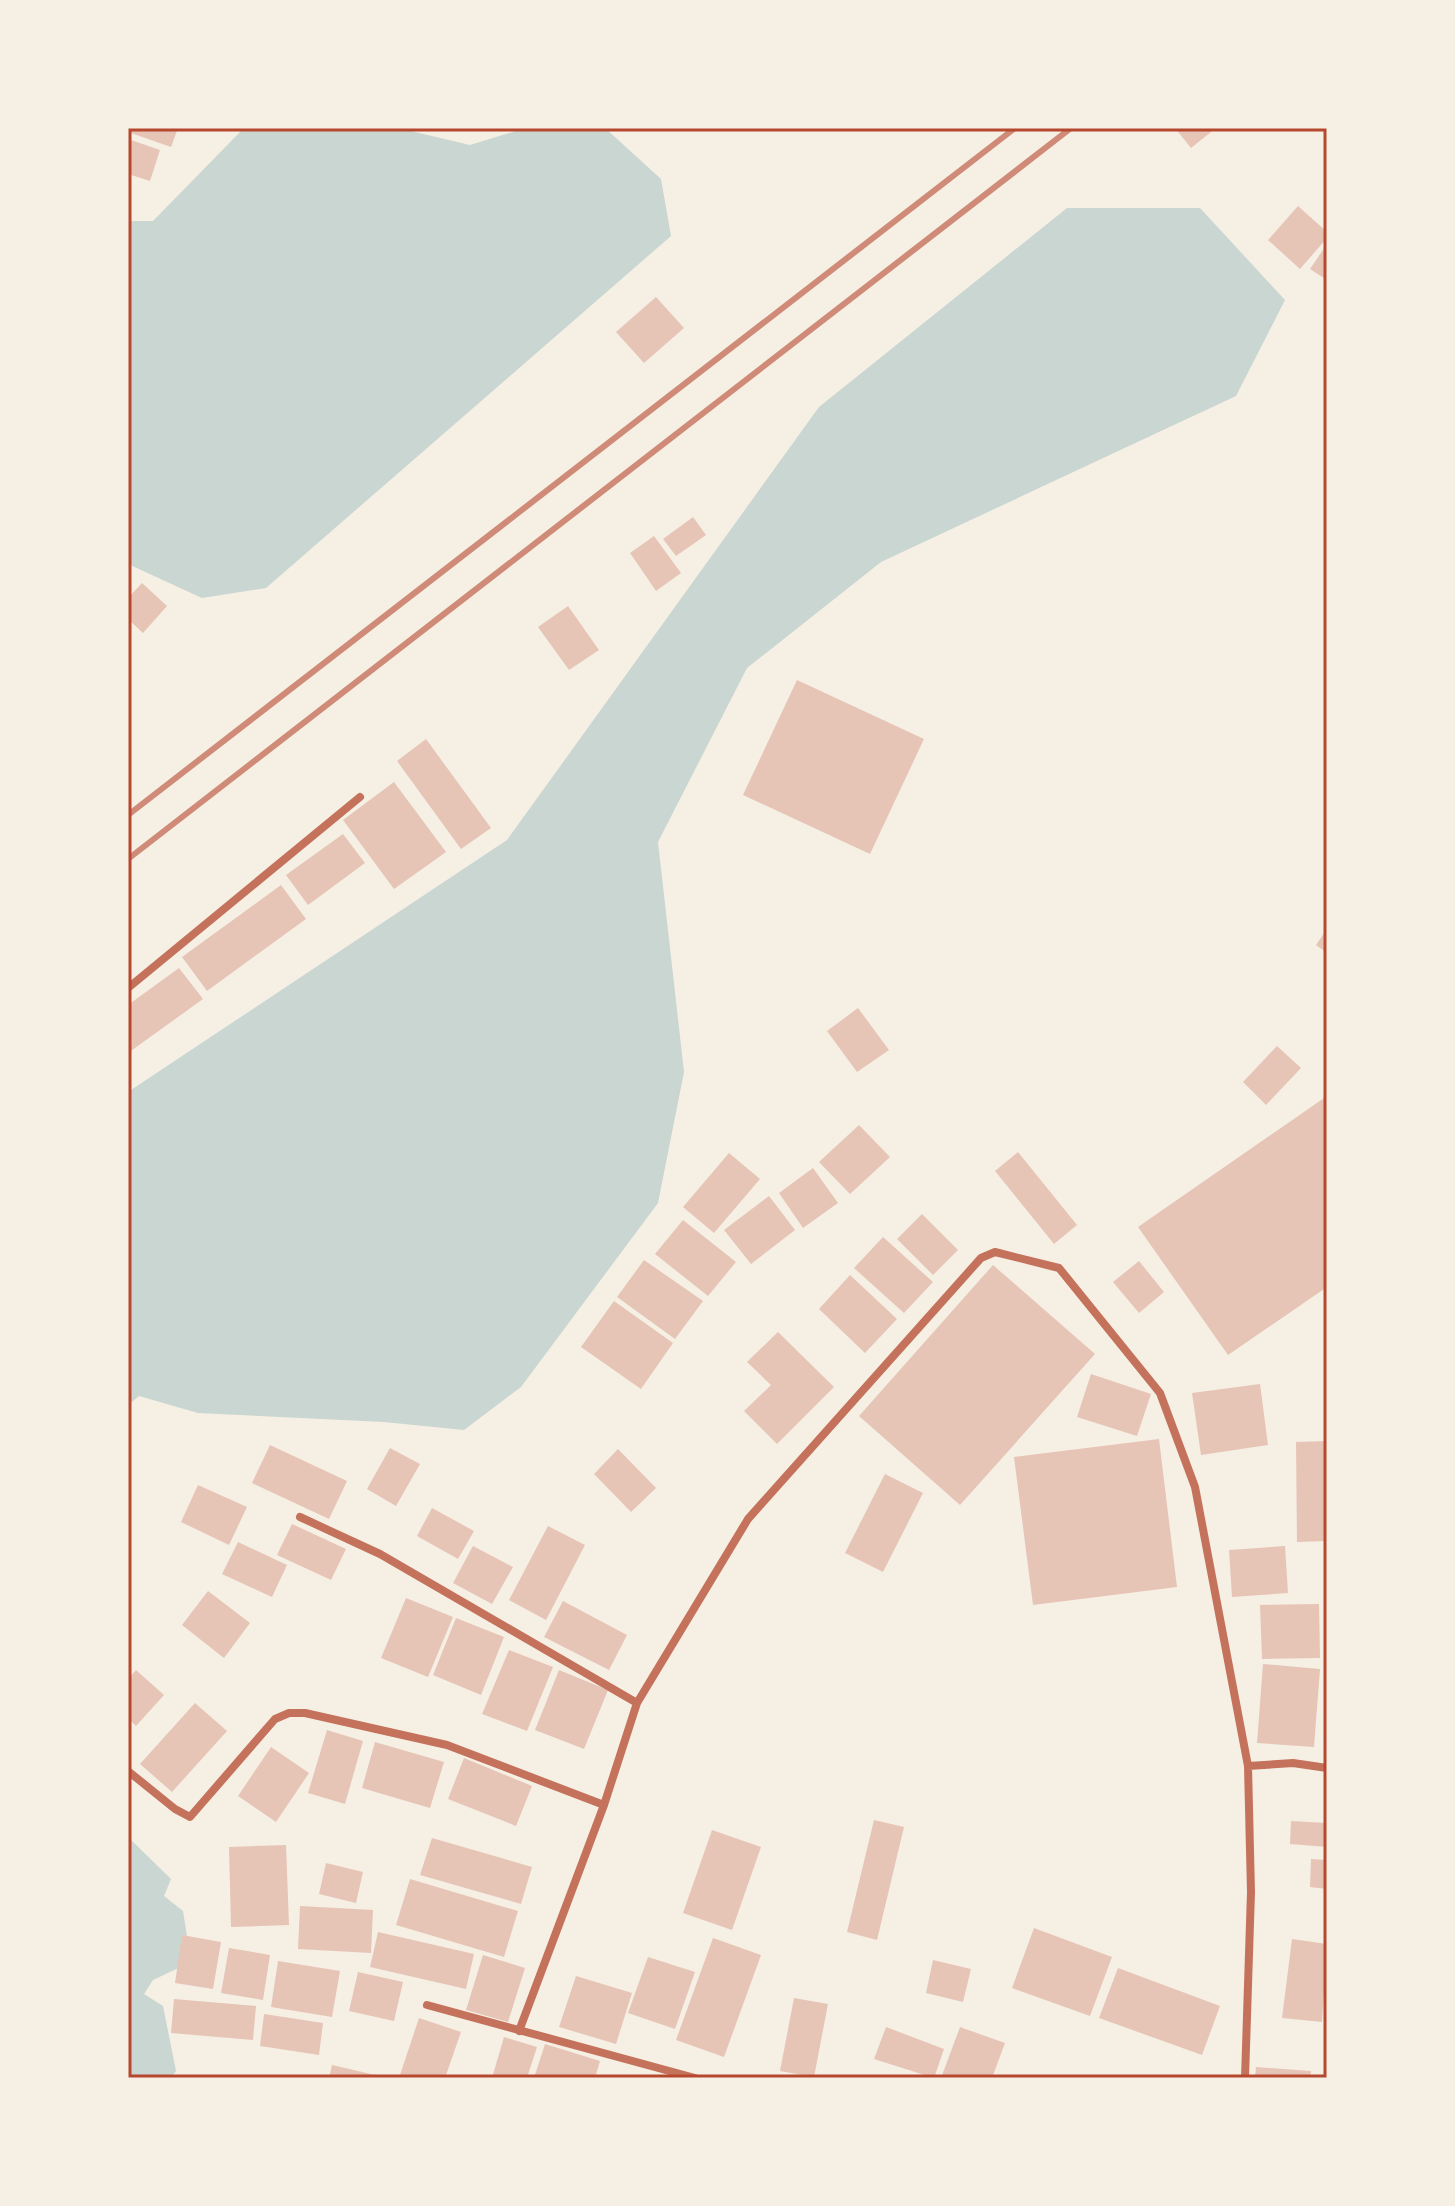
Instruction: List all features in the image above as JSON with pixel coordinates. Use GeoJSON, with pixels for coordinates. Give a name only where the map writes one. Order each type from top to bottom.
{"type":"FeatureCollection","features":[{"type":"Feature","properties":{"kind":"street"},"geometry":{"type":"LineString","coordinates":[[128,988],[360,797]]}},
{"type":"Feature","properties":{"kind":"street"},"geometry":{"type":"LineString","coordinates":[[519,2031],[604,1805],[637,1703],[748,1519],[981,1258],[995,1252],[1059,1268],[1160,1393],[1195,1487],[1248,1766],[1251,1892],[1245,2078]]}},
{"type":"Feature","properties":{"kind":"street"},"geometry":{"type":"LineString","coordinates":[[300,1517],[380,1554],[637,1703]]}},
{"type":"Feature","properties":{"kind":"street"},"geometry":{"type":"LineString","coordinates":[[128,1771],[175,1809],[190,1817],[275,1719],[289,1713],[305,1713],[447,1745],[604,1805]]}},
{"type":"Feature","properties":{"kind":"street"},"geometry":{"type":"LineString","coordinates":[[1248,1766],[1293,1763],[1327,1768]]}},
{"type":"Feature","properties":{"kind":"street"},"geometry":{"type":"LineString","coordinates":[[427,2005],[695,2078]]}},
{"type":"Feature","properties":{"kind":"shaded area"},"geometry":{"type":"Polygon","coordinates":[[[244,128],[398,128],[470,145],[526,128],[605,128],[661,179],[671,236],[266,588],[202,598],[128,564],[128,221],[153,221],[244,128]]]}},
{"type":"Feature","properties":{"kind":"shaded area"},"geometry":{"type":"Polygon","coordinates":[[[1067,208],[1200,208],[1285,300],[1236,396],[881,562],[747,668],[658,842],[684,1072],[658,1203],[521,1387],[464,1430],[384,1422],[198,1413],[139,1396],[128,1405],[128,1092],[507,840],[819,407],[1067,208]]]}},
{"type":"Feature","properties":{"kind":"shaded area"},"geometry":{"type":"Polygon","coordinates":[[[128,1837],[171,1879],[164,1896],[183,1911],[191,1962],[153,1980],[144,1994],[163,2006],[176,2071],[171,2078],[128,2078],[128,1837]]]}},
{"type":"Feature","properties":{"kind":"building"},"geometry":{"type":"Polygon","coordinates":[[[128,128],[178,128],[171,147],[128,132],[128,128]]]}},
{"type":"Feature","properties":{"kind":"building"},"geometry":{"type":"Polygon","coordinates":[[[1175,128],[1216,128],[1191,148],[1175,128]]]}},
{"type":"Feature","properties":{"kind":"building"},"geometry":{"type":"Polygon","coordinates":[[[131,140],[160,150],[150,181],[128,174],[131,140]]]}},
{"type":"Feature","properties":{"kind":"building"},"geometry":{"type":"Polygon","coordinates":[[[1298,206],[1327,232],[1327,238],[1300,269],[1268,240],[1298,206]]]}},
{"type":"Feature","properties":{"kind":"building"},"geometry":{"type":"Polygon","coordinates":[[[1327,244],[1327,280],[1310,269],[1327,244]]]}},
{"type":"Feature","properties":{"kind":"building"},"geometry":{"type":"Polygon","coordinates":[[[656,297],[684,328],[644,363],[616,332],[656,297]]]}},
{"type":"Feature","properties":{"kind":"building"},"geometry":{"type":"Polygon","coordinates":[[[693,517],[706,535],[676,556],[663,539],[693,517]]]}},
{"type":"Feature","properties":{"kind":"building"},"geometry":{"type":"Polygon","coordinates":[[[654,536],[681,573],[656,591],[630,553],[654,536]]]}},
{"type":"Feature","properties":{"kind":"building"},"geometry":{"type":"Polygon","coordinates":[[[142,583],[167,606],[143,633],[128,619],[128,598],[142,583]]]}},
{"type":"Feature","properties":{"kind":"building"},"geometry":{"type":"Polygon","coordinates":[[[568,606],[599,650],[569,670],[538,627],[568,606]]]}},
{"type":"Feature","properties":{"kind":"building"},"geometry":{"type":"Polygon","coordinates":[[[797,680],[924,739],[870,854],[743,795],[797,680]]]}},
{"type":"Feature","properties":{"kind":"building"},"geometry":{"type":"Polygon","coordinates":[[[426,739],[491,828],[461,849],[397,761],[426,739]]]}},
{"type":"Feature","properties":{"kind":"building"},"geometry":{"type":"Polygon","coordinates":[[[394,782],[446,852],[394,889],[343,820],[394,782]]]}},
{"type":"Feature","properties":{"kind":"building"},"geometry":{"type":"Polygon","coordinates":[[[343,834],[365,863],[308,905],[286,875],[343,834]]]}},
{"type":"Feature","properties":{"kind":"building"},"geometry":{"type":"Polygon","coordinates":[[[281,885],[306,919],[207,991],[182,957],[281,885]]]}},
{"type":"Feature","properties":{"kind":"building"},"geometry":{"type":"Polygon","coordinates":[[[1327,929],[1327,953],[1316,945],[1327,929]]]}},
{"type":"Feature","properties":{"kind":"building"},"geometry":{"type":"Polygon","coordinates":[[[179,968],[203,999],[128,1053],[128,1005],[179,968]]]}},
{"type":"Feature","properties":{"kind":"building"},"geometry":{"type":"Polygon","coordinates":[[[858,1008],[889,1050],[857,1072],[827,1031],[858,1008]]]}},
{"type":"Feature","properties":{"kind":"building"},"geometry":{"type":"Polygon","coordinates":[[[1277,1046],[1301,1068],[1266,1105],[1243,1082],[1277,1046]]]}},
{"type":"Feature","properties":{"kind":"building"},"geometry":{"type":"Polygon","coordinates":[[[1327,1096],[1327,1287],[1228,1355],[1138,1227],[1327,1096]]]}},
{"type":"Feature","properties":{"kind":"building"},"geometry":{"type":"Polygon","coordinates":[[[859,1125],[890,1157],[850,1194],[819,1162],[859,1125]]]}},
{"type":"Feature","properties":{"kind":"building"},"geometry":{"type":"Polygon","coordinates":[[[1018,1152],[1077,1225],[1054,1244],[995,1171],[1018,1152]]]}},
{"type":"Feature","properties":{"kind":"building"},"geometry":{"type":"Polygon","coordinates":[[[729,1153],[760,1179],[714,1233],[683,1207],[729,1153]]]}},
{"type":"Feature","properties":{"kind":"building"},"geometry":{"type":"Polygon","coordinates":[[[813,1168],[838,1203],[803,1228],[779,1193],[813,1168]]]}},
{"type":"Feature","properties":{"kind":"building"},"geometry":{"type":"Polygon","coordinates":[[[769,1196],[795,1230],[751,1264],[724,1230],[769,1196]]]}},
{"type":"Feature","properties":{"kind":"building"},"geometry":{"type":"Polygon","coordinates":[[[922,1214],[958,1250],[933,1275],[897,1239],[922,1214]]]}},
{"type":"Feature","properties":{"kind":"building"},"geometry":{"type":"Polygon","coordinates":[[[683,1220],[736,1262],[708,1296],[655,1254],[683,1220]]]}},
{"type":"Feature","properties":{"kind":"building"},"geometry":{"type":"Polygon","coordinates":[[[883,1237],[933,1282],[904,1313],[854,1268],[883,1237]]]}},
{"type":"Feature","properties":{"kind":"building"},"geometry":{"type":"Polygon","coordinates":[[[644,1260],[703,1301],[675,1339],[617,1297],[644,1260]]]}},
{"type":"Feature","properties":{"kind":"building"},"geometry":{"type":"Polygon","coordinates":[[[1139,1261],[1164,1292],[1139,1313],[1113,1282],[1139,1261]]]}},
{"type":"Feature","properties":{"kind":"building"},"geometry":{"type":"Polygon","coordinates":[[[993,1265],[1095,1354],[960,1505],[859,1416],[993,1265]]]}},
{"type":"Feature","properties":{"kind":"building"},"geometry":{"type":"Polygon","coordinates":[[[850,1275],[897,1319],[865,1353],[819,1309],[850,1275]]]}},
{"type":"Feature","properties":{"kind":"building"},"geometry":{"type":"Polygon","coordinates":[[[614,1301],[673,1343],[641,1389],[581,1347],[614,1301]]]}},
{"type":"Feature","properties":{"kind":"building"},"geometry":{"type":"Polygon","coordinates":[[[778,1332],[834,1387],[777,1444],[744,1411],[771,1385],[747,1362],[778,1332]]]}},
{"type":"Feature","properties":{"kind":"building"},"geometry":{"type":"Polygon","coordinates":[[[1091,1374],[1151,1394],[1137,1436],[1077,1417],[1091,1374]]]}},
{"type":"Feature","properties":{"kind":"building"},"geometry":{"type":"Polygon","coordinates":[[[1260,1384],[1268,1445],[1201,1455],[1192,1393],[1260,1384]]]}},
{"type":"Feature","properties":{"kind":"building"},"geometry":{"type":"Polygon","coordinates":[[[1159,1439],[1177,1587],[1033,1605],[1014,1457],[1159,1439]]]}},
{"type":"Feature","properties":{"kind":"building"},"geometry":{"type":"Polygon","coordinates":[[[1327,1441],[1327,1541],[1297,1542],[1296,1442],[1327,1441]]]}},
{"type":"Feature","properties":{"kind":"building"},"geometry":{"type":"Polygon","coordinates":[[[270,1445],[347,1481],[329,1519],[252,1483],[270,1445]]]}},
{"type":"Feature","properties":{"kind":"building"},"geometry":{"type":"Polygon","coordinates":[[[390,1448],[420,1464],[396,1506],[367,1489],[390,1448]]]}},
{"type":"Feature","properties":{"kind":"building"},"geometry":{"type":"Polygon","coordinates":[[[618,1449],[656,1488],[631,1512],[594,1474],[618,1449]]]}},
{"type":"Feature","properties":{"kind":"building"},"geometry":{"type":"Polygon","coordinates":[[[885,1474],[923,1493],[883,1572],[845,1553],[885,1474]]]}},
{"type":"Feature","properties":{"kind":"building"},"geometry":{"type":"Polygon","coordinates":[[[198,1485],[247,1507],[229,1545],[181,1522],[198,1485]]]}},
{"type":"Feature","properties":{"kind":"building"},"geometry":{"type":"Polygon","coordinates":[[[432,1508],[474,1531],[458,1559],[417,1536],[432,1508]]]}},
{"type":"Feature","properties":{"kind":"building"},"geometry":{"type":"Polygon","coordinates":[[[292,1524],[346,1549],[331,1580],[277,1555],[292,1524]]]}},
{"type":"Feature","properties":{"kind":"building"},"geometry":{"type":"Polygon","coordinates":[[[548,1526],[585,1545],[546,1620],[509,1600],[548,1526]]]}},
{"type":"Feature","properties":{"kind":"building"},"geometry":{"type":"Polygon","coordinates":[[[238,1542],[287,1565],[272,1597],[222,1574],[238,1542]]]}},
{"type":"Feature","properties":{"kind":"building"},"geometry":{"type":"Polygon","coordinates":[[[473,1546],[513,1567],[492,1604],[453,1583],[473,1546]]]}},
{"type":"Feature","properties":{"kind":"building"},"geometry":{"type":"Polygon","coordinates":[[[1285,1546],[1288,1593],[1232,1597],[1229,1550],[1285,1546]]]}},
{"type":"Feature","properties":{"kind":"building"},"geometry":{"type":"Polygon","coordinates":[[[208,1591],[250,1623],[224,1658],[182,1625],[208,1591]]]}},
{"type":"Feature","properties":{"kind":"building"},"geometry":{"type":"Polygon","coordinates":[[[406,1598],[453,1617],[428,1677],[381,1658],[406,1598]]]}},
{"type":"Feature","properties":{"kind":"building"},"geometry":{"type":"Polygon","coordinates":[[[563,1601],[627,1635],[609,1670],[544,1637],[563,1601]]]}},
{"type":"Feature","properties":{"kind":"building"},"geometry":{"type":"Polygon","coordinates":[[[1319,1604],[1320,1658],[1262,1659],[1260,1605],[1319,1604]]]}},
{"type":"Feature","properties":{"kind":"building"},"geometry":{"type":"Polygon","coordinates":[[[456,1618],[504,1637],[481,1695],[433,1675],[456,1618]]]}},
{"type":"Feature","properties":{"kind":"building"},"geometry":{"type":"Polygon","coordinates":[[[509,1650],[553,1667],[527,1731],[482,1714],[509,1650]]]}},
{"type":"Feature","properties":{"kind":"building"},"geometry":{"type":"Polygon","coordinates":[[[1263,1664],[1320,1669],[1314,1747],[1257,1743],[1263,1664]]]}},
{"type":"Feature","properties":{"kind":"building"},"geometry":{"type":"Polygon","coordinates":[[[136,1670],[164,1695],[136,1726],[128,1718],[128,1679],[136,1670]]]}},
{"type":"Feature","properties":{"kind":"building"},"geometry":{"type":"Polygon","coordinates":[[[559,1670],[608,1690],[584,1749],[535,1730],[559,1670]]]}},
{"type":"Feature","properties":{"kind":"building"},"geometry":{"type":"Polygon","coordinates":[[[195,1703],[227,1731],[172,1792],[140,1764],[195,1703]]]}},
{"type":"Feature","properties":{"kind":"building"},"geometry":{"type":"Polygon","coordinates":[[[327,1730],[363,1741],[345,1804],[308,1793],[327,1730]]]}},
{"type":"Feature","properties":{"kind":"building"},"geometry":{"type":"Polygon","coordinates":[[[375,1742],[444,1762],[430,1808],[362,1788],[375,1742]]]}},
{"type":"Feature","properties":{"kind":"building"},"geometry":{"type":"Polygon","coordinates":[[[271,1747],[309,1773],[276,1822],[238,1796],[271,1747]]]}},
{"type":"Feature","properties":{"kind":"building"},"geometry":{"type":"Polygon","coordinates":[[[464,1758],[532,1786],[516,1826],[448,1799],[464,1758]]]}},
{"type":"Feature","properties":{"kind":"building"},"geometry":{"type":"Polygon","coordinates":[[[874,1820],[904,1827],[877,1940],[847,1932],[874,1820]]]}},
{"type":"Feature","properties":{"kind":"building"},"geometry":{"type":"Polygon","coordinates":[[[1291,1821],[1327,1823],[1327,1847],[1290,1844],[1291,1821]]]}},
{"type":"Feature","properties":{"kind":"building"},"geometry":{"type":"Polygon","coordinates":[[[712,1830],[761,1847],[732,1930],[683,1913],[712,1830]]]}},
{"type":"Feature","properties":{"kind":"building"},"geometry":{"type":"Polygon","coordinates":[[[432,1838],[532,1867],[521,1904],[420,1875],[432,1838]]]}},
{"type":"Feature","properties":{"kind":"building"},"geometry":{"type":"Polygon","coordinates":[[[286,1845],[289,1925],[231,1927],[229,1847],[286,1845]]]}},
{"type":"Feature","properties":{"kind":"building"},"geometry":{"type":"Polygon","coordinates":[[[1311,1859],[1327,1860],[1327,1889],[1310,1887],[1311,1859]]]}},
{"type":"Feature","properties":{"kind":"building"},"geometry":{"type":"Polygon","coordinates":[[[326,1863],[363,1872],[356,1903],[319,1894],[326,1863]]]}},
{"type":"Feature","properties":{"kind":"building"},"geometry":{"type":"Polygon","coordinates":[[[410,1879],[518,1911],[504,1957],[396,1925],[410,1879]]]}},
{"type":"Feature","properties":{"kind":"building"},"geometry":{"type":"Polygon","coordinates":[[[300,1906],[373,1910],[371,1953],[298,1949],[300,1906]]]}},
{"type":"Feature","properties":{"kind":"building"},"geometry":{"type":"Polygon","coordinates":[[[1034,1928],[1112,1957],[1090,2016],[1012,1988],[1034,1928]]]}},
{"type":"Feature","properties":{"kind":"building"},"geometry":{"type":"Polygon","coordinates":[[[378,1932],[474,1954],[466,1989],[370,1967],[378,1932]]]}},
{"type":"Feature","properties":{"kind":"building"},"geometry":{"type":"Polygon","coordinates":[[[182,1935],[221,1942],[213,1989],[175,1983],[182,1935]]]}},
{"type":"Feature","properties":{"kind":"building"},"geometry":{"type":"Polygon","coordinates":[[[713,1938],[761,1955],[724,2057],[676,2040],[713,1938]]]}},
{"type":"Feature","properties":{"kind":"building"},"geometry":{"type":"Polygon","coordinates":[[[1292,1939],[1327,1944],[1322,2022],[1282,2018],[1292,1939]]]}},
{"type":"Feature","properties":{"kind":"building"},"geometry":{"type":"Polygon","coordinates":[[[229,1948],[270,1955],[263,2000],[221,1993],[229,1948]]]}},
{"type":"Feature","properties":{"kind":"building"},"geometry":{"type":"Polygon","coordinates":[[[483,1955],[525,1968],[508,2022],[466,2010],[483,1955]]]}},
{"type":"Feature","properties":{"kind":"building"},"geometry":{"type":"Polygon","coordinates":[[[648,1957],[695,1972],[675,2029],[628,2013],[648,1957]]]}},
{"type":"Feature","properties":{"kind":"building"},"geometry":{"type":"Polygon","coordinates":[[[933,1960],[971,1969],[963,2002],[926,1993],[933,1960]]]}},
{"type":"Feature","properties":{"kind":"building"},"geometry":{"type":"Polygon","coordinates":[[[278,1961],[340,1971],[332,2017],[271,2007],[278,1961]]]}},
{"type":"Feature","properties":{"kind":"building"},"geometry":{"type":"Polygon","coordinates":[[[1118,1968],[1220,2006],[1202,2055],[1099,2018],[1118,1968]]]}},
{"type":"Feature","properties":{"kind":"building"},"geometry":{"type":"Polygon","coordinates":[[[358,1972],[403,1982],[394,2021],[349,2011],[358,1972]]]}},
{"type":"Feature","properties":{"kind":"building"},"geometry":{"type":"Polygon","coordinates":[[[576,1976],[632,1993],[616,2044],[559,2027],[576,1976]]]}},
{"type":"Feature","properties":{"kind":"building"},"geometry":{"type":"Polygon","coordinates":[[[794,1998],[828,2004],[814,2077],[780,2071],[794,1998]]]}},
{"type":"Feature","properties":{"kind":"building"},"geometry":{"type":"Polygon","coordinates":[[[174,1999],[256,2006],[253,2040],[171,2033],[174,1999]]]}},
{"type":"Feature","properties":{"kind":"building"},"geometry":{"type":"Polygon","coordinates":[[[264,2014],[323,2023],[319,2055],[260,2046],[264,2014]]]}},
{"type":"Feature","properties":{"kind":"building"},"geometry":{"type":"Polygon","coordinates":[[[419,2018],[461,2032],[445,2078],[399,2078],[419,2018]]]}},
{"type":"Feature","properties":{"kind":"building"},"geometry":{"type":"Polygon","coordinates":[[[886,2027],[944,2049],[934,2078],[874,2059],[886,2027]]]}},
{"type":"Feature","properties":{"kind":"building"},"geometry":{"type":"Polygon","coordinates":[[[960,2027],[1005,2043],[992,2078],[941,2078],[960,2027]]]}},
{"type":"Feature","properties":{"kind":"building"},"geometry":{"type":"Polygon","coordinates":[[[504,2037],[537,2047],[527,2078],[492,2078],[504,2037]]]}},
{"type":"Feature","properties":{"kind":"building"},"geometry":{"type":"Polygon","coordinates":[[[545,2044],[600,2061],[595,2078],[534,2078],[545,2044]]]}},
{"type":"Feature","properties":{"kind":"building"},"geometry":{"type":"Polygon","coordinates":[[[332,2065],[384,2077],[384,2078],[329,2078],[332,2065]]]}},
{"type":"Feature","properties":{"kind":"building"},"geometry":{"type":"Polygon","coordinates":[[[1256,2067],[1311,2071],[1310,2078],[1255,2078],[1256,2067]]]}},
{"type":"Feature","properties":{"kind":"railway"},"geometry":{"type":"LineString","coordinates":[[128,815],[1015,128]]}},
{"type":"Feature","properties":{"kind":"railway"},"geometry":{"type":"LineString","coordinates":[[128,859],[1071,128]]}}]}
